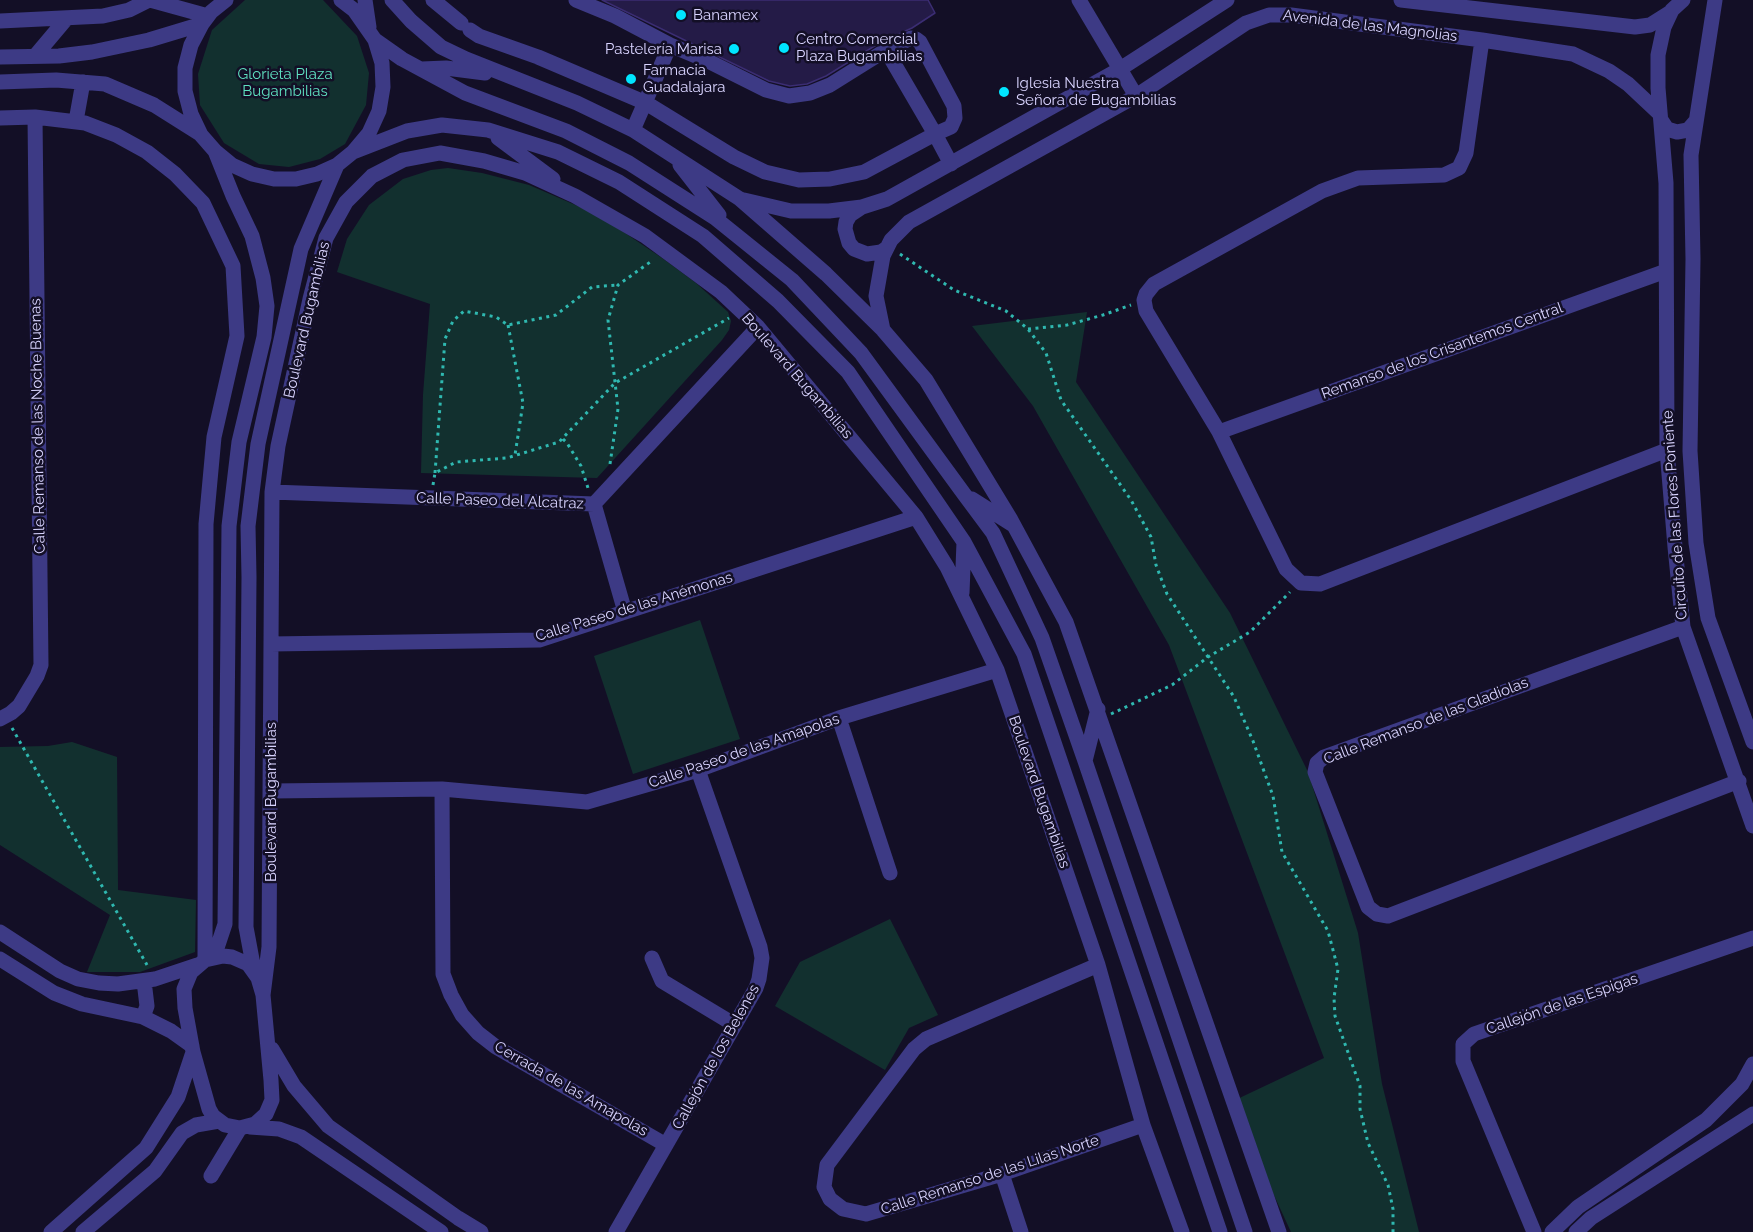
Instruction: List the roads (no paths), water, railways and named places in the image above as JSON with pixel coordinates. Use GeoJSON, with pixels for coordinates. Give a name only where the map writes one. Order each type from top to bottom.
{"type":"FeatureCollection","features":[{"type":"Feature","properties":{"kind":"street"},"geometry":{"type":"LineString","coordinates":[[0,21],[103,16],[129,10],[149,0],[210,13]]}},
{"type":"Feature","properties":{"kind":"street"},"geometry":{"type":"LineString","coordinates":[[0,57],[34,57],[92,52],[149,40],[210,13],[226,0]]}},
{"type":"Feature","properties":{"kind":"street"},"geometry":{"type":"LineString","coordinates":[[341,0],[354,10],[372,35],[420,69],[465,93],[566,131],[629,163],[715,218],[792,280],[861,353],[993,533],[1042,638],[1245,1232]]}},
{"type":"Feature","properties":{"kind":"street"},"geometry":{"type":"LineString","coordinates":[[210,13],[191,45],[185,68],[185,91],[191,114],[201,135],[232,165],[252,174],[274,179],[296,179],[317,174],[337,165],[353,152],[372,126],[379,111],[384,87],[382,63],[372,35],[365,0]]}},
{"type":"Feature","properties":{"kind":"street"},"geometry":{"type":"LineString","coordinates":[[392,0],[411,21],[441,47],[577,103],[633,130],[740,199],[826,274],[883,330],[926,380],[1015,527],[1066,622],[1280,1232]]}},
{"type":"Feature","properties":{"kind":"street"},"geometry":{"type":"LineString","coordinates":[[433,0],[478,36],[538,57],[646,103],[734,157],[765,172],[799,180],[830,179],[864,172],[951,126],[955,112],[954,106],[920,42],[911,38],[886,50],[830,85],[801,95],[789,96],[766,90],[670,45],[615,16],[576,0]]}},
{"type":"Feature","properties":{"kind":"street"},"geometry":{"type":"LineString","coordinates":[[1079,0],[1136,96]]}},
{"type":"Feature","properties":{"kind":"street"},"geometry":{"type":"LineString","coordinates":[[740,199],[791,211],[829,212],[861,207],[887,199],[1120,69],[1227,0]]}},
{"type":"Feature","properties":{"kind":"street","name":"Avenida de las Magnolias"},"geometry":{"type":"LineString","coordinates":[[1401,0],[1635,27],[1650,25],[1662,19],[1680,3]]}},
{"type":"Feature","properties":{"kind":"street","name":"Circuito de las Flores Poniente"},"geometry":{"type":"LineString","coordinates":[[1680,3],[1664,27],[1658,55],[1660,117],[1666,183],[1667,450],[1683,627],[1753,826]]}},
{"type":"Feature","properties":{"kind":"street","name":"Circuito de las Flores Poniente"},"geometry":{"type":"LineString","coordinates":[[1713,3],[1691,155],[1693,260],[1690,451],[1696,543],[1708,618],[1753,742]]}},
{"type":"Feature","properties":{"kind":"street","name":"Avenida de las Magnolias"},"geometry":{"type":"LineString","coordinates":[[883,330],[876,296],[883,256],[891,240],[909,222],[1136,96],[1246,23],[1269,15],[1291,15],[1574,54],[1609,71],[1628,84],[1660,117]]}},
{"type":"Feature","properties":{"kind":"street"},"geometry":{"type":"LineString","coordinates":[[34,57],[67,18]]}},
{"type":"Feature","properties":{"kind":"street"},"geometry":{"type":"LineString","coordinates":[[1482,40],[1466,153],[1459,168],[1444,175],[1358,178],[1334,185],[1154,284],[1149,288],[1144,300],[1146,311],[1219,432],[1286,568],[1301,583],[1320,584],[1667,450]]}},
{"type":"Feature","properties":{"kind":"street"},"geometry":{"type":"LineString","coordinates":[[633,130],[670,45]]}},
{"type":"Feature","properties":{"kind":"street"},"geometry":{"type":"LineString","coordinates":[[886,50],[951,164]]}},
{"type":"Feature","properties":{"kind":"street"},"geometry":{"type":"LineString","coordinates":[[420,69],[446,68],[506,75]]}},
{"type":"Feature","properties":{"kind":"street"},"geometry":{"type":"LineString","coordinates":[[0,82],[105,84],[154,105],[201,135]]}},
{"type":"Feature","properties":{"kind":"street"},"geometry":{"type":"LineString","coordinates":[[76,122],[83,82]]}},
{"type":"Feature","properties":{"kind":"street"},"geometry":{"type":"LineString","coordinates":[[0,118],[35,117],[76,122],[116,135],[147,152],[175,174],[203,203],[233,266],[237,336],[214,437],[206,524],[206,961]]}},
{"type":"Feature","properties":{"kind":"street","name":"Calle Remanso de las Noche Buenas"},"geometry":{"type":"LineString","coordinates":[[3,718],[15,710],[25,697],[37,676],[40,665],[35,117]]}},
{"type":"Feature","properties":{"kind":"street"},"geometry":{"type":"LineString","coordinates":[[1660,117],[1667,129],[1677,132],[1688,130],[1695,122]]}},
{"type":"Feature","properties":{"kind":"street","name":"Boulevard Bugambilias"},"geometry":{"type":"LineString","coordinates":[[353,152],[407,131],[442,125],[488,130],[558,153],[619,182],[703,236],[778,301],[848,372],[964,543],[1024,654],[1220,1232]]}},
{"type":"Feature","properties":{"kind":"street"},"geometry":{"type":"LineString","coordinates":[[488,130],[575,196]]}},
{"type":"Feature","properties":{"kind":"street"},"geometry":{"type":"LineString","coordinates":[[215,151],[252,236],[263,278],[267,306],[264,337],[239,442],[229,526],[225,924],[206,961],[187,980],[184,988],[192,1049],[209,1109],[219,1121],[225,1125],[244,1128],[279,1129],[301,1137],[441,1232]]}},
{"type":"Feature","properties":{"kind":"street","name":"Boulevard Bugambilias"},"geometry":{"type":"LineString","coordinates":[[263,994],[270,947],[272,492],[278,446],[310,299],[326,238],[352,195],[372,176],[403,160],[440,153],[484,161],[525,173],[575,196],[645,236],[721,292],[758,327],[916,517],[947,567],[997,670],[1098,965],[1143,1125],[1182,1232]]}},
{"type":"Feature","properties":{"kind":"street"},"geometry":{"type":"LineString","coordinates":[[672,155],[731,232]]}},
{"type":"Feature","properties":{"kind":"street","name":"Boulevard Bugambilias"},"geometry":{"type":"LineString","coordinates":[[263,994],[254,970],[246,927],[248,526],[258,444],[301,249],[337,165]]}},
{"type":"Feature","properties":{"kind":"street"},"geometry":{"type":"LineString","coordinates":[[861,207],[850,215],[846,222],[846,237],[849,243],[854,249],[867,254],[874,254],[887,248]]}},
{"type":"Feature","properties":{"kind":"street","name":"Remanso de los Crisantemos Central"},"geometry":{"type":"LineString","coordinates":[[1219,432],[1666,271]]}},
{"type":"Feature","properties":{"kind":"street","name":"Calle Paseo del Alcatraz"},"geometry":{"type":"LineString","coordinates":[[272,492],[594,504],[758,327]]}},
{"type":"Feature","properties":{"kind":"street"},"geometry":{"type":"LineString","coordinates":[[964,494],[1015,527]]}},
{"type":"Feature","properties":{"kind":"street"},"geometry":{"type":"LineString","coordinates":[[594,504],[625,612]]}},
{"type":"Feature","properties":{"kind":"street","name":"Calle Paseo de las Anémonas"},"geometry":{"type":"LineString","coordinates":[[271,644],[539,640],[916,517]]}},
{"type":"Feature","properties":{"kind":"street"},"geometry":{"type":"LineString","coordinates":[[962,596],[964,543]]}},
{"type":"Feature","properties":{"kind":"street"},"geometry":{"type":"LineString","coordinates":[[249,577],[271,600]]}},
{"type":"Feature","properties":{"kind":"street","name":"Calle Remanso de las Gladiolas"},"geometry":{"type":"LineString","coordinates":[[1683,627],[1324,758],[1317,763],[1315,772],[1368,907],[1377,914],[1388,916],[1739,781]]}},
{"type":"Feature","properties":{"kind":"street","name":"Calle Paseo de las Amapolas"},"geometry":{"type":"LineString","coordinates":[[272,791],[442,789],[587,802],[699,771],[838,718],[997,670]]}},
{"type":"Feature","properties":{"kind":"street"},"geometry":{"type":"LineString","coordinates":[[1085,761],[1099,713]]}},
{"type":"Feature","properties":{"kind":"street"},"geometry":{"type":"LineString","coordinates":[[838,718],[890,873]]}},
{"type":"Feature","properties":{"kind":"street","name":"Callejón de los Belenes"},"geometry":{"type":"LineString","coordinates":[[616,1232],[756,988],[762,958],[699,771]]}},
{"type":"Feature","properties":{"kind":"street","name":"Cerrada de las Amapolas"},"geometry":{"type":"LineString","coordinates":[[442,789],[442,974],[462,1015],[478,1033],[496,1047],[666,1145]]}},
{"type":"Feature","properties":{"kind":"street"},"geometry":{"type":"LineString","coordinates":[[0,932],[60,971],[78,979],[99,983],[118,984],[150,980],[206,961],[232,957],[248,964],[254,970]]}},
{"type":"Feature","properties":{"kind":"street","name":"Callejón de las Espigas"},"geometry":{"type":"LineString","coordinates":[[1534,1232],[1463,1061],[1463,1044],[1474,1034],[1753,938]]}},
{"type":"Feature","properties":{"kind":"street"},"geometry":{"type":"LineString","coordinates":[[652,958],[662,981],[735,1024]]}},
{"type":"Feature","properties":{"kind":"street"},"geometry":{"type":"LineString","coordinates":[[0,959],[54,993],[82,1004],[143,1017],[171,1031],[192,1049]]}},
{"type":"Feature","properties":{"kind":"street","name":"Calle Remanso de las Lilas Norte"},"geometry":{"type":"LineString","coordinates":[[1098,965],[940,1033],[914,1049],[827,1165],[824,1187],[830,1199],[837,1205],[851,1212],[866,1214],[1002,1174],[1143,1125]]}},
{"type":"Feature","properties":{"kind":"street"},"geometry":{"type":"LineString","coordinates":[[143,1017],[147,1006],[150,980]]}},
{"type":"Feature","properties":{"kind":"street"},"geometry":{"type":"LineString","coordinates":[[211,1176],[244,1128],[255,1124],[266,1114],[272,1100],[263,994]]}},
{"type":"Feature","properties":{"kind":"street"},"geometry":{"type":"LineString","coordinates":[[267,1039],[294,1086],[328,1126],[454,1225],[481,1232]]}},
{"type":"Feature","properties":{"kind":"street"},"geometry":{"type":"LineString","coordinates":[[51,1232],[146,1148],[178,1097],[189,1067],[192,1049]]}},
{"type":"Feature","properties":{"kind":"street"},"geometry":{"type":"LineString","coordinates":[[1552,1232],[1578,1207],[1706,1120],[1742,1084],[1753,1064]]}},
{"type":"Feature","properties":{"kind":"street"},"geometry":{"type":"LineString","coordinates":[[1736,1090],[1737,1101],[1753,1112]]}},
{"type":"Feature","properties":{"kind":"street"},"geometry":{"type":"LineString","coordinates":[[1576,1232],[1591,1218],[1753,1112]]}},
{"type":"Feature","properties":{"kind":"street"},"geometry":{"type":"LineString","coordinates":[[83,1232],[155,1171],[182,1133],[196,1125],[219,1121]]}},
{"type":"Feature","properties":{"kind":"street"},"geometry":{"type":"LineString","coordinates":[[311,1144],[328,1126]]}},
{"type":"Feature","properties":{"kind":"street"},"geometry":{"type":"LineString","coordinates":[[1002,1174],[1021,1232]]}},
{"type":"Feature","properties":{"kind":"place","name":"Banamex"},"geometry":{"type":"Point","coordinates":[681,15]}},
{"type":"Feature","properties":{"kind":"place","name":"Centro Comercial Plaza Bugambilias"},"geometry":{"type":"Point","coordinates":[784,48]}},
{"type":"Feature","properties":{"kind":"place","name":"Pastelería Marisa"},"geometry":{"type":"Point","coordinates":[734,49]}},
{"type":"Feature","properties":{"kind":"place","name":"Farmacia Guadalajara"},"geometry":{"type":"Point","coordinates":[631,79]}},
{"type":"Feature","properties":{"kind":"place","name":"Iglesia Nuestra Señora de Bugambilias"},"geometry":{"type":"Point","coordinates":[1004,92]}},
{"type":"Feature","properties":{"kind":"park label","name":"Glorieta Plaza Bugambilias"},"geometry":{"type":"Point","coordinates":[285,82]}}]}
